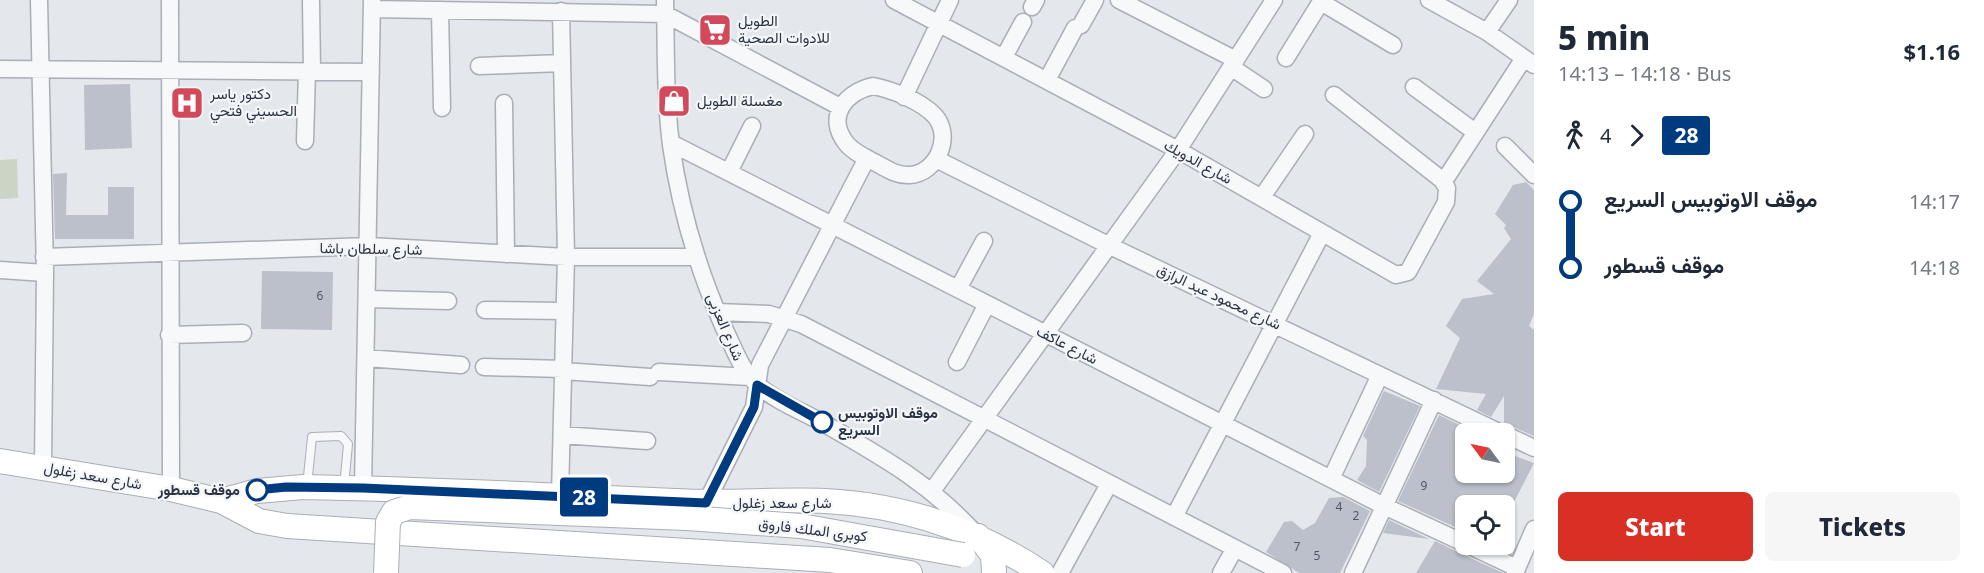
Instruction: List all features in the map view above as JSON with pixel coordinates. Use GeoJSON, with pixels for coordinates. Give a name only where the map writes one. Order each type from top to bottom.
{"type":"FeatureCollection","features":[{"type":"Feature","properties":{"kind":"main road","name":"شارع سعد زغلول"},"geometry":{"type":"LineString","coordinates":[[0,461],[171,489],[221,501],[252,519],[287,526],[830,560],[910,573]]}},
{"type":"Feature","properties":{"kind":"main road","name":"شارع سعد زغلول"},"geometry":{"type":"LineString","coordinates":[[221,501],[257,490],[306,487],[560,495],[706,503],[824,501],[875,506],[933,520],[978,536],[1008,551],[1041,573]]}},
{"type":"Feature","properties":{"kind":"main road","name":"كوبرى الملك فاروق"},"geometry":{"type":"LineString","coordinates":[[386,573],[388,522],[399,509],[410,507],[687,518],[801,526],[963,555],[997,572]]}},
{"type":"Feature","properties":{"kind":"main road"},"geometry":{"type":"LineString","coordinates":[[978,536],[993,555],[997,572]]}},
{"type":"Feature","properties":{"kind":"street"},"geometry":{"type":"LineString","coordinates":[[39,0],[45,265],[43,467]]}},
{"type":"Feature","properties":{"kind":"street"},"geometry":{"type":"LineString","coordinates":[[170,0],[171,489]]}},
{"type":"Feature","properties":{"kind":"street","name":"شارع الدويك"},"geometry":{"type":"LineString","coordinates":[[894,0],[1178,150],[1396,275],[1405,275],[1446,202],[1447,189],[1442,180]]}},
{"type":"Feature","properties":{"kind":"street"},"geometry":{"type":"LineString","coordinates":[[904,97],[950,0]]}},
{"type":"Feature","properties":{"kind":"street"},"geometry":{"type":"LineString","coordinates":[[1047,80],[1095,0]]}},
{"type":"Feature","properties":{"kind":"street"},"geometry":{"type":"LineString","coordinates":[[1119,0],[1137,4],[1234,63],[1264,89]]}},
{"type":"Feature","properties":{"kind":"street"},"geometry":{"type":"LineString","coordinates":[[932,491],[1178,150],[1274,0]]}},
{"type":"Feature","properties":{"kind":"street"},"geometry":{"type":"LineString","coordinates":[[1334,95],[1442,180],[1446,178],[1475,132],[1529,61],[1455,6],[1429,0]]}},
{"type":"Feature","properties":{"kind":"street"},"geometry":{"type":"LineString","coordinates":[[1487,32],[1509,0]]}},
{"type":"Feature","properties":{"kind":"street"},"geometry":{"type":"LineString","coordinates":[[1286,58],[1321,1],[1393,45]]}},
{"type":"Feature","properties":{"kind":"street"},"geometry":{"type":"LineString","coordinates":[[305,141],[310,71],[311,2]]}},
{"type":"Feature","properties":{"kind":"street"},"geometry":{"type":"LineString","coordinates":[[353,487],[366,358],[372,4],[440,10],[494,5],[561,11],[665,7],[840,106]]}},
{"type":"Feature","properties":{"kind":"street","name":"شارع العزبى"},"geometry":{"type":"LineString","coordinates":[[665,7],[671,143],[677,183],[697,257],[717,312],[740,363],[754,381],[900,467],[932,491],[978,536]]}},
{"type":"Feature","properties":{"kind":"street"},"geometry":{"type":"LineString","coordinates":[[440,10],[442,108]]}},
{"type":"Feature","properties":{"kind":"street"},"geometry":{"type":"LineString","coordinates":[[560,495],[566,257],[561,11]]}},
{"type":"Feature","properties":{"kind":"street"},"geometry":{"type":"LineString","coordinates":[[1004,57],[1023,22]]}},
{"type":"Feature","properties":{"kind":"street"},"geometry":{"type":"LineString","coordinates":[[479,66],[562,63]]}},
{"type":"Feature","properties":{"kind":"street"},"geometry":{"type":"LineString","coordinates":[[0,69],[371,72]]}},
{"type":"Feature","properties":{"kind":"street"},"geometry":{"type":"LineString","coordinates":[[873,86],[904,97],[927,110],[940,125],[942,146],[928,170],[906,175],[891,172],[853,150],[841,135],[838,116],[840,106],[848,96],[860,89],[873,86]]}},
{"type":"Feature","properties":{"kind":"street"},"geometry":{"type":"LineString","coordinates":[[1414,87],[1475,132]]}},
{"type":"Feature","properties":{"kind":"street"},"geometry":{"type":"LineString","coordinates":[[504,103],[506,254]]}},
{"type":"Feature","properties":{"kind":"street"},"geometry":{"type":"LineString","coordinates":[[729,172],[752,126]]}},
{"type":"Feature","properties":{"kind":"street"},"geometry":{"type":"LineString","coordinates":[[1262,197],[1305,135]]}},
{"type":"Feature","properties":{"kind":"street","name":"شارع عاكف"},"geometry":{"type":"LineString","coordinates":[[671,143],[1384,506],[1455,539]]}},
{"type":"Feature","properties":{"kind":"street"},"geometry":{"type":"LineString","coordinates":[[1505,146],[1534,175]]}},
{"type":"Feature","properties":{"kind":"street"},"geometry":{"type":"LineString","coordinates":[[706,503],[754,407],[754,381],[760,365],[867,158]]}},
{"type":"Feature","properties":{"kind":"street","name":"شارع محمود عبد الرازق"},"geometry":{"type":"LineString","coordinates":[[936,159],[1481,423]]}},
{"type":"Feature","properties":{"kind":"street"},"geometry":{"type":"LineString","coordinates":[[1174,517],[1322,233]]}},
{"type":"Feature","properties":{"kind":"street"},"geometry":{"type":"LineString","coordinates":[[958,290],[984,241]]}},
{"type":"Feature","properties":{"kind":"street","name":"شارع سلطان باشا"},"geometry":{"type":"LineString","coordinates":[[0,270],[170,252],[369,246],[566,257],[697,257]]}},
{"type":"Feature","properties":{"kind":"street"},"geometry":{"type":"LineString","coordinates":[[368,299],[448,302]]}},
{"type":"Feature","properties":{"kind":"street"},"geometry":{"type":"LineString","coordinates":[[957,362],[987,304]]}},
{"type":"Feature","properties":{"kind":"street"},"geometry":{"type":"LineString","coordinates":[[485,310],[565,311]]}},
{"type":"Feature","properties":{"kind":"street"},"geometry":{"type":"LineString","coordinates":[[717,312],[784,317],[1283,573]]}},
{"type":"Feature","properties":{"kind":"street"},"geometry":{"type":"LineString","coordinates":[[169,335],[243,333]]}},
{"type":"Feature","properties":{"kind":"street"},"geometry":{"type":"LineString","coordinates":[[366,358],[461,365]]}},
{"type":"Feature","properties":{"kind":"street"},"geometry":{"type":"LineString","coordinates":[[484,367],[754,381]]}},
{"type":"Feature","properties":{"kind":"street"},"geometry":{"type":"LineString","coordinates":[[1331,479],[1380,375]]}},
{"type":"Feature","properties":{"kind":"street"},"geometry":{"type":"LineString","coordinates":[[1353,573],[1434,400]]}},
{"type":"Feature","properties":{"kind":"street"},"geometry":{"type":"LineString","coordinates":[[562,435],[647,441]]}},
{"type":"Feature","properties":{"kind":"street","name":"شارع محمود عبد الرازق"},"geometry":{"type":"LineString","coordinates":[[1515,439],[1534,448]]}},
{"type":"Feature","properties":{"kind":"street"},"geometry":{"type":"LineString","coordinates":[[1060,573],[1109,484]]}},
{"type":"Feature","properties":{"kind":"street"},"geometry":{"type":"LineString","coordinates":[[1516,571],[1534,529]]}},
{"type":"Feature","properties":{"kind":"street"},"geometry":{"type":"LineString","coordinates":[[1221,573],[1235,548]]}},
{"type":"Feature","properties":{"kind":"street","name":"شارع عاكف"},"geometry":{"type":"LineString","coordinates":[[1486,555],[1516,571]]}},
{"type":"Feature","properties":{"kind":"lane"},"geometry":{"type":"LineString","coordinates":[[306,487],[310,440],[314,435],[341,436],[347,441],[353,487]]}},
{"type":"Feature","properties":{"kind":"green space"},"geometry":{"type":"Polygon","coordinates":[[[17,159],[18,198],[0,199],[0,160],[17,159]]]}},
{"type":"Feature","properties":{"kind":"building"},"geometry":{"type":"Polygon","coordinates":[[[130,84],[132,148],[85,150],[84,85],[130,84]]]}},
{"type":"Feature","properties":{"kind":"building"},"geometry":{"type":"Polygon","coordinates":[[[67,173],[66,215],[108,215],[108,187],[134,187],[134,239],[55,239],[53,174],[67,173]]]}},
{"type":"Feature","properties":{"kind":"building"},"geometry":{"type":"Polygon","coordinates":[[[1526,182],[1534,190],[1534,314],[1529,326],[1534,330],[1534,436],[1515,428],[1515,423],[1504,423],[1504,396],[1491,417],[1477,410],[1486,394],[1436,389],[1460,338],[1446,326],[1462,299],[1494,294],[1477,281],[1511,239],[1504,228],[1506,225],[1495,214],[1513,185],[1526,182]]]}},
{"type":"Feature","properties":{"kind":"building"},"geometry":{"type":"Polygon","coordinates":[[[262,271],[333,272],[332,330],[261,329],[262,271]]]}},
{"type":"Feature","properties":{"kind":"building"},"geometry":{"type":"Polygon","coordinates":[[[1384,391],[1420,406],[1379,492],[1357,480],[1366,466],[1367,440],[1363,436],[1384,391]]]}},
{"type":"Feature","properties":{"kind":"building"},"geometry":{"type":"Polygon","coordinates":[[[1439,415],[1456,423],[1455,483],[1515,483],[1515,456],[1534,463],[1515,500],[1515,495],[1455,495],[1455,527],[1398,501],[1439,415]]]}},
{"type":"Feature","properties":{"kind":"building"},"geometry":{"type":"Polygon","coordinates":[[[1343,497],[1370,511],[1340,573],[1299,573],[1266,552],[1284,522],[1292,521],[1303,530],[1315,523],[1329,498],[1343,497]]]}},
{"type":"Feature","properties":{"kind":"building"},"geometry":{"type":"Polygon","coordinates":[[[1389,520],[1429,539],[1383,533],[1389,520]]]}},
{"type":"Feature","properties":{"kind":"building"},"geometry":{"type":"Polygon","coordinates":[[[1435,541],[1455,551],[1455,555],[1464,555],[1503,573],[1416,573],[1435,541]]]}},
{"type":"Feature","properties":{"kind":"bus line","name":"28"},"geometry":{"type":"LineString","coordinates":[[257,490],[286,487],[363,488],[706,503],[754,407],[757,385],[822,422]]}},
{"type":"Feature","properties":{"kind":"place","name":"الطويل للادوات الصحية"},"geometry":{"type":"Point","coordinates":[715,30]}},
{"type":"Feature","properties":{"kind":"place","name":"مغسلة الطويل"},"geometry":{"type":"Point","coordinates":[674,101]}},
{"type":"Feature","properties":{"kind":"place","name":"دكتور ياسر الحسيني فتحي"},"geometry":{"type":"Point","coordinates":[187,103]}},
{"type":"Feature","properties":{"kind":"place","name":"موقف الاوتوبيس السريع"},"geometry":{"type":"Point","coordinates":[822,422]}},
{"type":"Feature","properties":{"kind":"place","name":"موقف قسطور"},"geometry":{"type":"Point","coordinates":[257,490]}}]}
